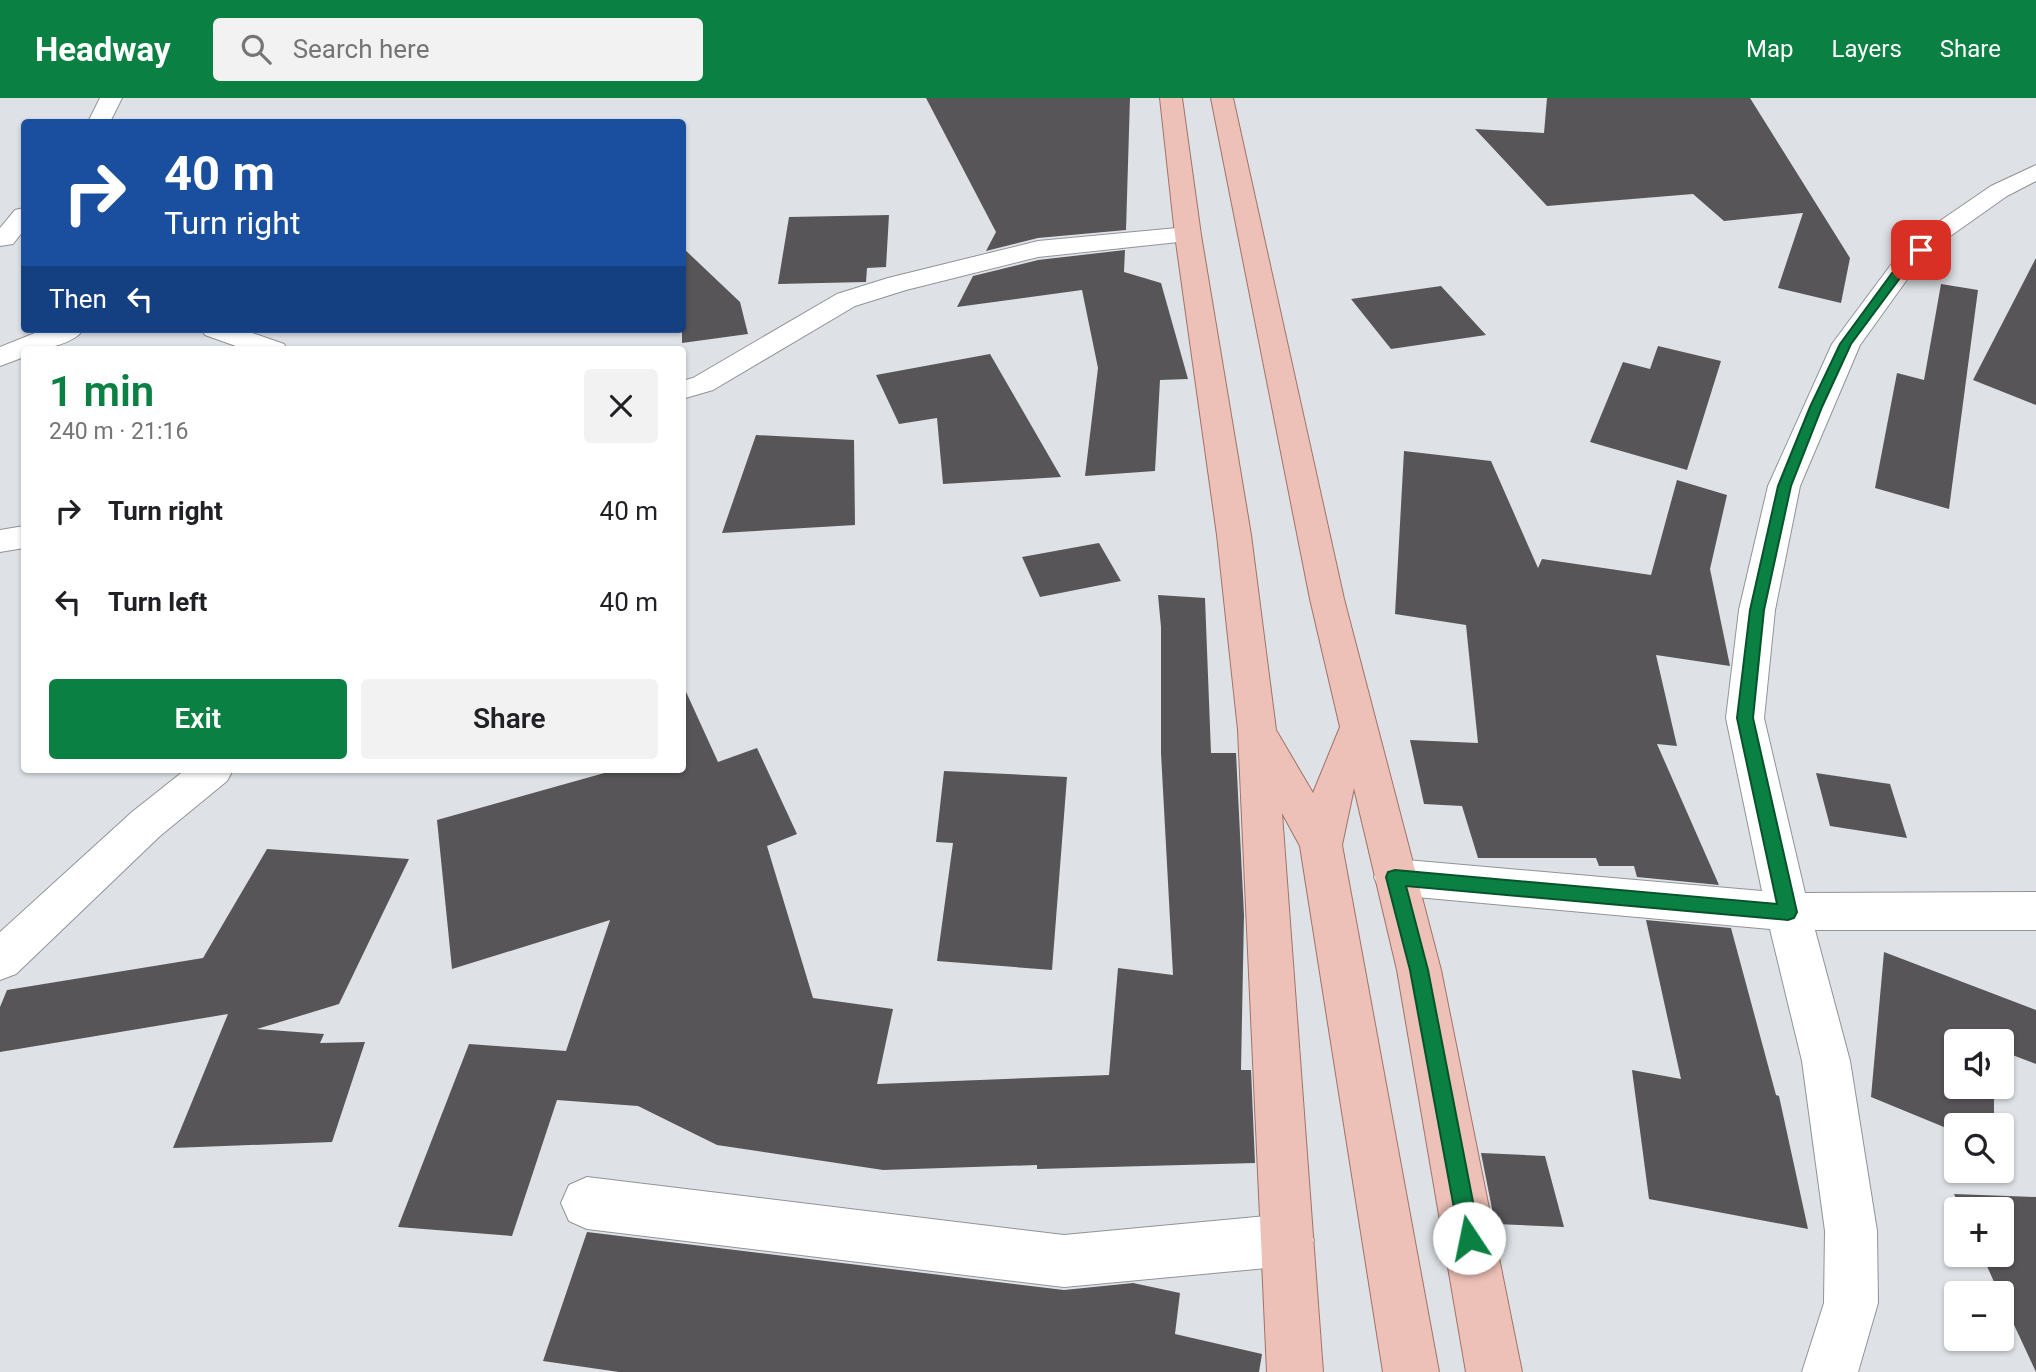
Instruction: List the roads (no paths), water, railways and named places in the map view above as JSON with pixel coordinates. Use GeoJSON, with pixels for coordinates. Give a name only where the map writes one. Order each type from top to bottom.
{"type":"FeatureCollection","features":[{"type":"Feature","properties":{"kind":"main road"},"geometry":{"type":"LineString","coordinates":[[1171,98],[1188,235],[1234,535],[1257,730],[1295,1372]]}},
{"type":"Feature","properties":{"kind":"main road"},"geometry":{"type":"LineString","coordinates":[[1222,98],[1326,598],[1419,970],[1494,1372]]}},
{"type":"Feature","properties":{"kind":"main road"},"geometry":{"type":"LineString","coordinates":[[1321,845],[1333,791],[1358,728]]}},
{"type":"Feature","properties":{"kind":"main road"},"geometry":{"type":"LineString","coordinates":[[1257,730],[1321,845],[1411,1372]]}},
{"type":"Feature","properties":{"kind":"street"},"geometry":{"type":"LineString","coordinates":[[100,119],[111,98]]}},
{"type":"Feature","properties":{"kind":"street"},"geometry":{"type":"LineString","coordinates":[[1830,1372],[1851,1303],[1851,1231],[1826,1061],[1788,912],[1745,718],[1757,610],[1784,486],[1846,344],[1902,268],[1940,232],[1999,191],[2036,172]]}},
{"type":"Feature","properties":{"kind":"street"},"geometry":{"type":"LineString","coordinates":[[4,239],[21,219]]}},
{"type":"Feature","properties":{"kind":"street"},"geometry":{"type":"LineString","coordinates":[[686,389],[704,384],[809,319],[846,300],[897,284],[1038,250],[1188,235]]}},
{"type":"Feature","properties":{"kind":"street"},"geometry":{"type":"LineString","coordinates":[[28,346],[60,333]]}},
{"type":"Feature","properties":{"kind":"street"},"geometry":{"type":"LineString","coordinates":[[226,333],[263,346]]}},
{"type":"Feature","properties":{"kind":"street"},"geometry":{"type":"LineString","coordinates":[[0,357],[21,349]]}},
{"type":"Feature","properties":{"kind":"street"},"geometry":{"type":"LineString","coordinates":[[0,541],[21,538]]}},
{"type":"Feature","properties":{"kind":"street"},"geometry":{"type":"LineString","coordinates":[[0,960],[146,824],[209,773]]}},
{"type":"Feature","properties":{"kind":"street"},"geometry":{"type":"LineString","coordinates":[[1395,877],[1788,912],[2036,911]]}},
{"type":"Feature","properties":{"kind":"street"},"geometry":{"type":"LineString","coordinates":[[587,1203],[1064,1261],[1288,1240]]}}]}
